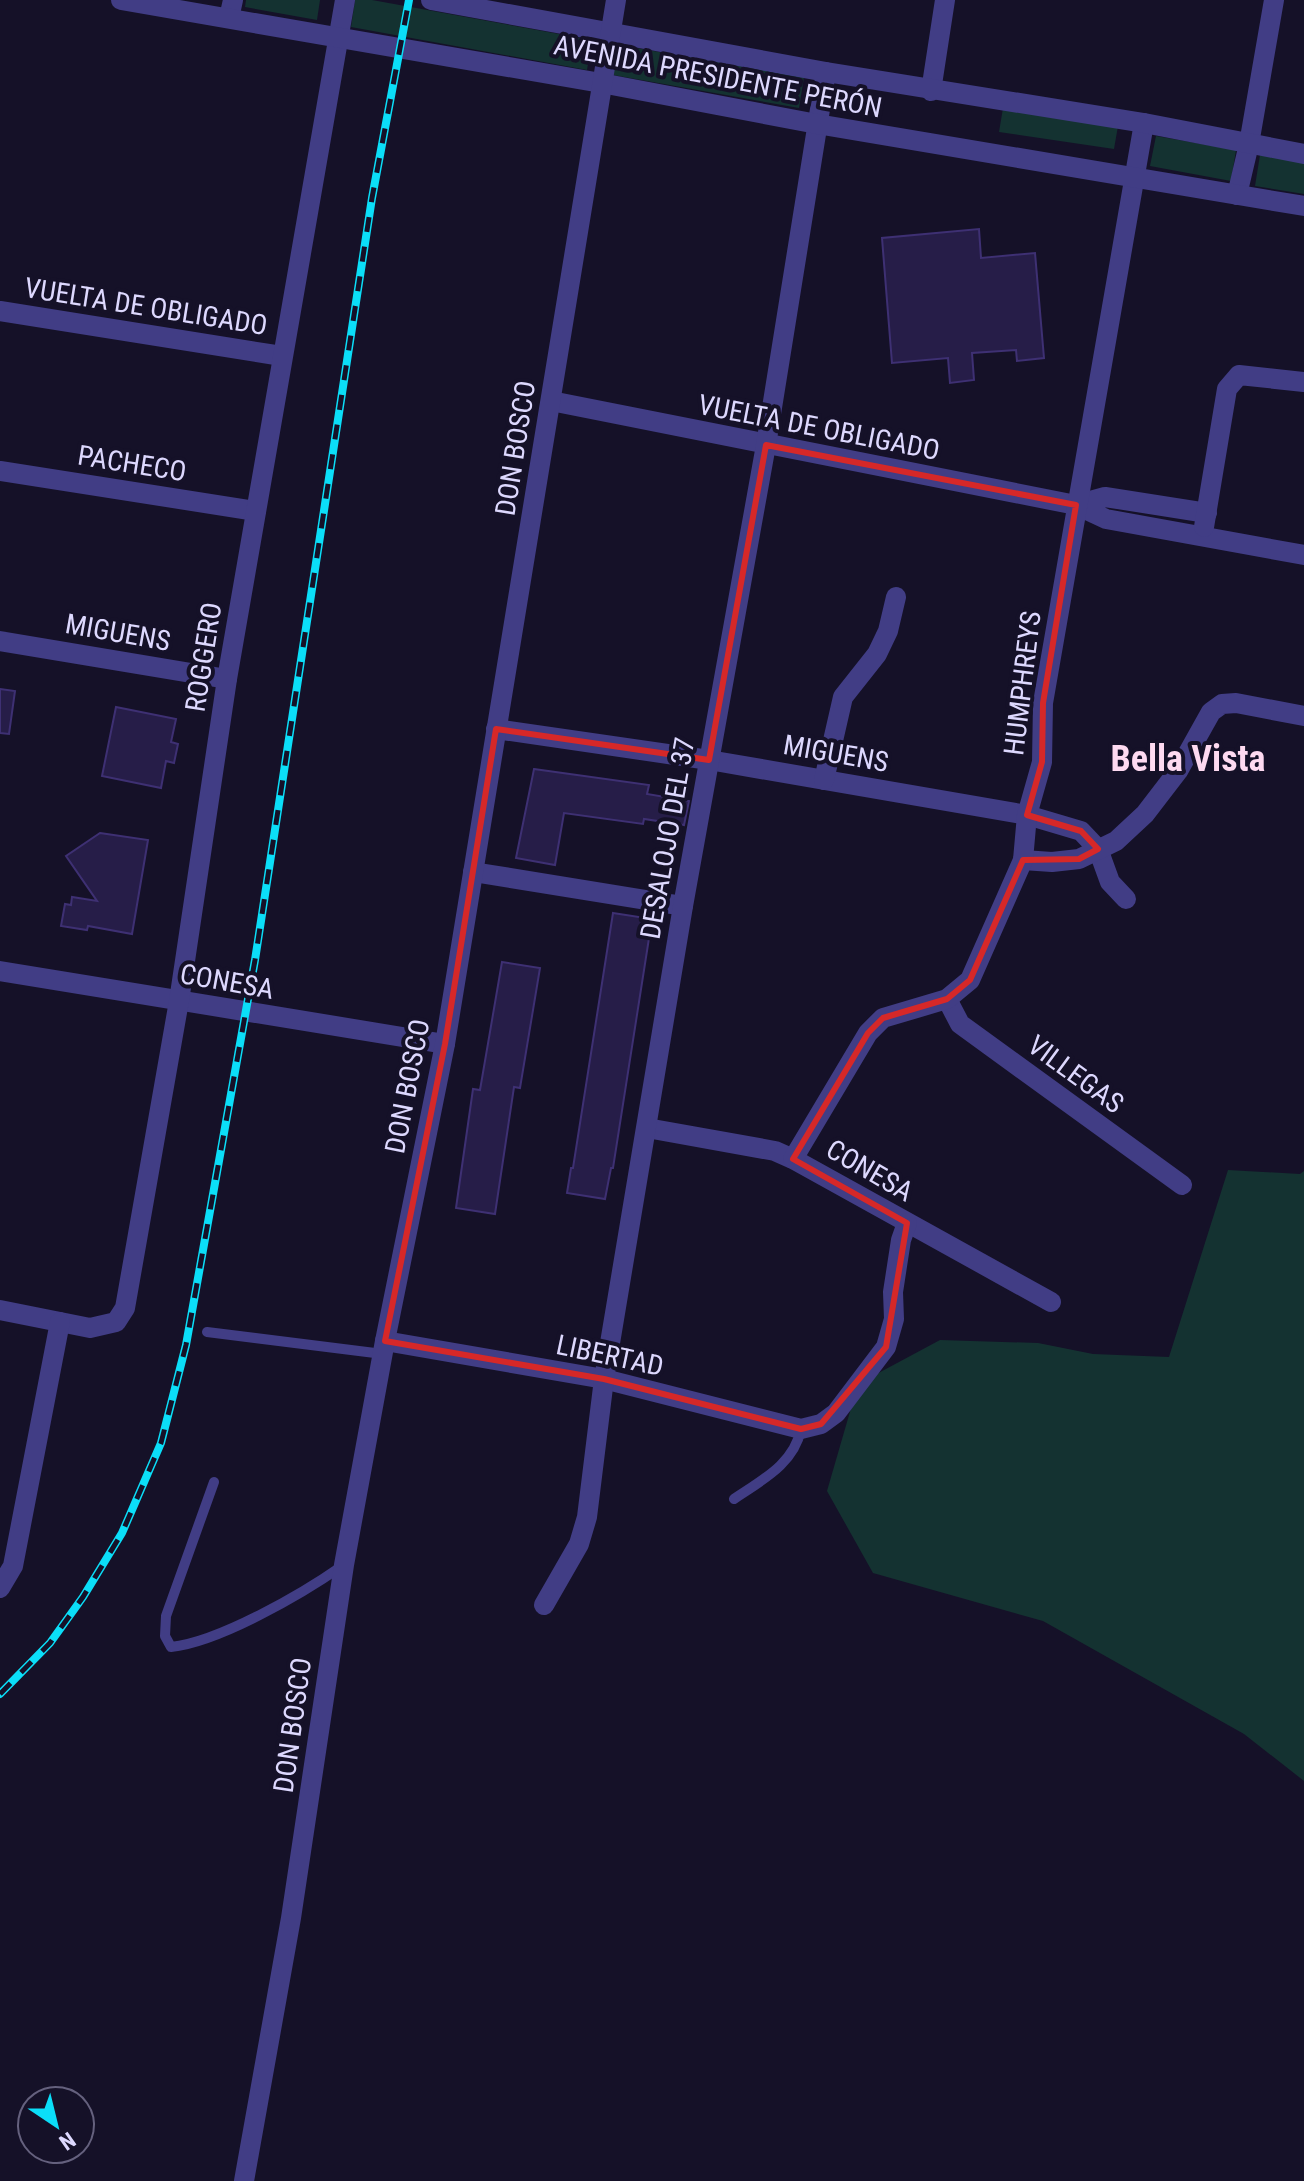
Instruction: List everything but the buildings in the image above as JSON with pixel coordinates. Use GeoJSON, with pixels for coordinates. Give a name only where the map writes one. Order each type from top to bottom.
{"type":"FeatureCollection","features":[{"type":"Feature","properties":{"kind":"street","name":"AVENIDA PRESIDENTE PERÓN"},"geometry":{"type":"LineString","coordinates":[[121,0],[231,9],[338,37],[817,124],[1304,206]]}},
{"type":"Feature","properties":{"kind":"street","name":"ROGGERO"},"geometry":{"type":"LineString","coordinates":[[60,1322],[90,1328],[116,1322],[125,1308],[179,1001],[227,679],[345,0]]}},
{"type":"Feature","properties":{"kind":"street","name":"AVENIDA PRESIDENTE PERÓN"},"geometry":{"type":"LineString","coordinates":[[431,0],[931,91],[1144,123],[1304,154]]}},
{"type":"Feature","properties":{"kind":"street","name":"DON BOSCO"},"geometry":{"type":"LineString","coordinates":[[244,2181],[291,1918],[344,1565],[445,1044],[616,0]]}},
{"type":"Feature","properties":{"kind":"street"},"geometry":{"type":"LineString","coordinates":[[931,91],[945,0]]}},
{"type":"Feature","properties":{"kind":"street"},"geometry":{"type":"LineString","coordinates":[[1237,195],[1274,0]]}},
{"type":"Feature","properties":{"kind":"street","name":"DESALOJO DEL 37"},"geometry":{"type":"LineString","coordinates":[[544,1605],[579,1544],[587,1517],[604,1379],[683,906],[766,445],[826,72]]}},
{"type":"Feature","properties":{"kind":"street","name":"HUMPHREYS"},"geometry":{"type":"LineString","coordinates":[[793,1159],[868,1033],[883,1018],[947,999],[970,980],[1023,860],[1027,815],[1042,762],[1043,703],[1144,123]]}},
{"type":"Feature","properties":{"kind":"street","name":"VUELTA DE OBLIGADO"},"geometry":{"type":"LineString","coordinates":[[0,311],[282,356]]}},
{"type":"Feature","properties":{"kind":"street"},"geometry":{"type":"LineString","coordinates":[[1203,537],[1227,389],[1231,382],[1239,375],[1304,382]]}},
{"type":"Feature","properties":{"kind":"street","name":"VUELTA DE OBLIGADO"},"geometry":{"type":"LineString","coordinates":[[551,401],[1076,505],[1106,519],[1304,555]]}},
{"type":"Feature","properties":{"kind":"street","name":"PACHECO"},"geometry":{"type":"LineString","coordinates":[[0,471],[256,511]]}},
{"type":"Feature","properties":{"kind":"street","name":"VUELTA DE OBLIGADO"},"geometry":{"type":"LineString","coordinates":[[1076,505],[1105,497],[1207,513]]}},
{"type":"Feature","properties":{"kind":"street"},"geometry":{"type":"LineString","coordinates":[[824,780],[843,697],[877,654],[888,631],[896,597]]}},
{"type":"Feature","properties":{"kind":"street","name":"MIGUENS"},"geometry":{"type":"LineString","coordinates":[[0,641],[227,679]]}},
{"type":"Feature","properties":{"kind":"street"},"geometry":{"type":"LineString","coordinates":[[1023,860],[1052,862],[1079,859],[1116,841],[1145,814],[1178,771],[1211,712],[1222,704],[1236,703],[1304,716]]}},
{"type":"Feature","properties":{"kind":"street","name":"MIGUENS"},"geometry":{"type":"LineString","coordinates":[[496,729],[709,760],[1027,815],[1081,831],[1098,849]]}},
{"type":"Feature","properties":{"kind":"street"},"geometry":{"type":"LineString","coordinates":[[1098,849],[1110,882],[1126,899]]}},
{"type":"Feature","properties":{"kind":"street"},"geometry":{"type":"LineString","coordinates":[[473,872],[683,906]]}},
{"type":"Feature","properties":{"kind":"street","name":"CONESA"},"geometry":{"type":"LineString","coordinates":[[0,971],[445,1044]]}},
{"type":"Feature","properties":{"kind":"street","name":"VILLEGAS"},"geometry":{"type":"LineString","coordinates":[[947,999],[960,1024],[1182,1185]]}},
{"type":"Feature","properties":{"kind":"street","name":"CONESA"},"geometry":{"type":"LineString","coordinates":[[647,1128],[775,1151],[1051,1302]]}},
{"type":"Feature","properties":{"kind":"street"},"geometry":{"type":"LineString","coordinates":[[811,1426],[836,1413],[886,1347],[894,1319],[893,1292],[901,1240],[907,1223]]}},
{"type":"Feature","properties":{"kind":"street"},"geometry":{"type":"LineString","coordinates":[[0,1310],[60,1322],[13,1566],[0,1588]]}},
{"type":"Feature","properties":{"kind":"street","name":"LIBERTAD"},"geometry":{"type":"LineString","coordinates":[[384,1348],[604,1379],[811,1426]]}},
{"type":"Feature","properties":{"kind":"lane"},"geometry":{"type":"LineString","coordinates":[[207,1332],[384,1348]]}},
{"type":"Feature","properties":{"kind":"lane"},"geometry":{"type":"LineString","coordinates":[[734,1499],[782,1466],[811,1426]]}},
{"type":"Feature","properties":{"kind":"lane"},"geometry":{"type":"LineString","coordinates":[[214,1482],[166,1616],[165,1636],[171,1647],[191,1645],[215,1635],[309,1589],[344,1565]]}},
{"type":"Feature","properties":{"kind":"highlighted area"},"geometry":{"type":"Polygon","coordinates":[[[766,445],[1076,505],[1043,703],[1042,762],[1027,815],[1081,831],[1098,849],[1079,859],[1023,860],[970,980],[947,999],[883,1018],[868,1033],[793,1159],[907,1223],[886,1347],[821,1424],[801,1429],[604,1379],[385,1341],[445,1044],[496,729],[709,760],[766,445]]]}},
{"type":"Feature","properties":{"kind":"green space"},"geometry":{"type":"Polygon","coordinates":[[[246,0],[320,0],[317,20],[245,7],[246,0]]]}},
{"type":"Feature","properties":{"kind":"green space"},"geometry":{"type":"Polygon","coordinates":[[[355,0],[372,0],[592,40],[587,70],[351,27],[355,0]]]}},
{"type":"Feature","properties":{"kind":"green space"},"geometry":{"type":"Polygon","coordinates":[[[618,45],[804,77],[799,108],[613,75],[618,45]]]}},
{"type":"Feature","properties":{"kind":"green space"},"geometry":{"type":"Polygon","coordinates":[[[1003,108],[1118,126],[1114,149],[999,132],[1003,108]]]}},
{"type":"Feature","properties":{"kind":"green space"},"geometry":{"type":"Polygon","coordinates":[[[1156,136],[1236,150],[1231,181],[1150,166],[1156,136]]]}},
{"type":"Feature","properties":{"kind":"green space"},"geometry":{"type":"Polygon","coordinates":[[[1260,155],[1304,163],[1304,194],[1255,186],[1260,155]]]}},
{"type":"Feature","properties":{"kind":"green space"},"geometry":{"type":"Polygon","coordinates":[[[1228,1170],[1300,1174],[1304,1171],[1304,1781],[1244,1734],[1043,1621],[873,1573],[827,1491],[858,1384],[940,1340],[1038,1343],[1093,1354],[1169,1357],[1228,1170]]]}},
{"type":"Feature","properties":{"kind":"railway"},"geometry":{"type":"LineString","coordinates":[[0,1694],[50,1643],[83,1597],[122,1533],[161,1443],[186,1345],[255,960],[372,198],[409,0]]}},
{"type":"Feature","properties":{"kind":"district","name":"Bella Vista"},"geometry":{"type":"Point","coordinates":[1188,758]}}]}
